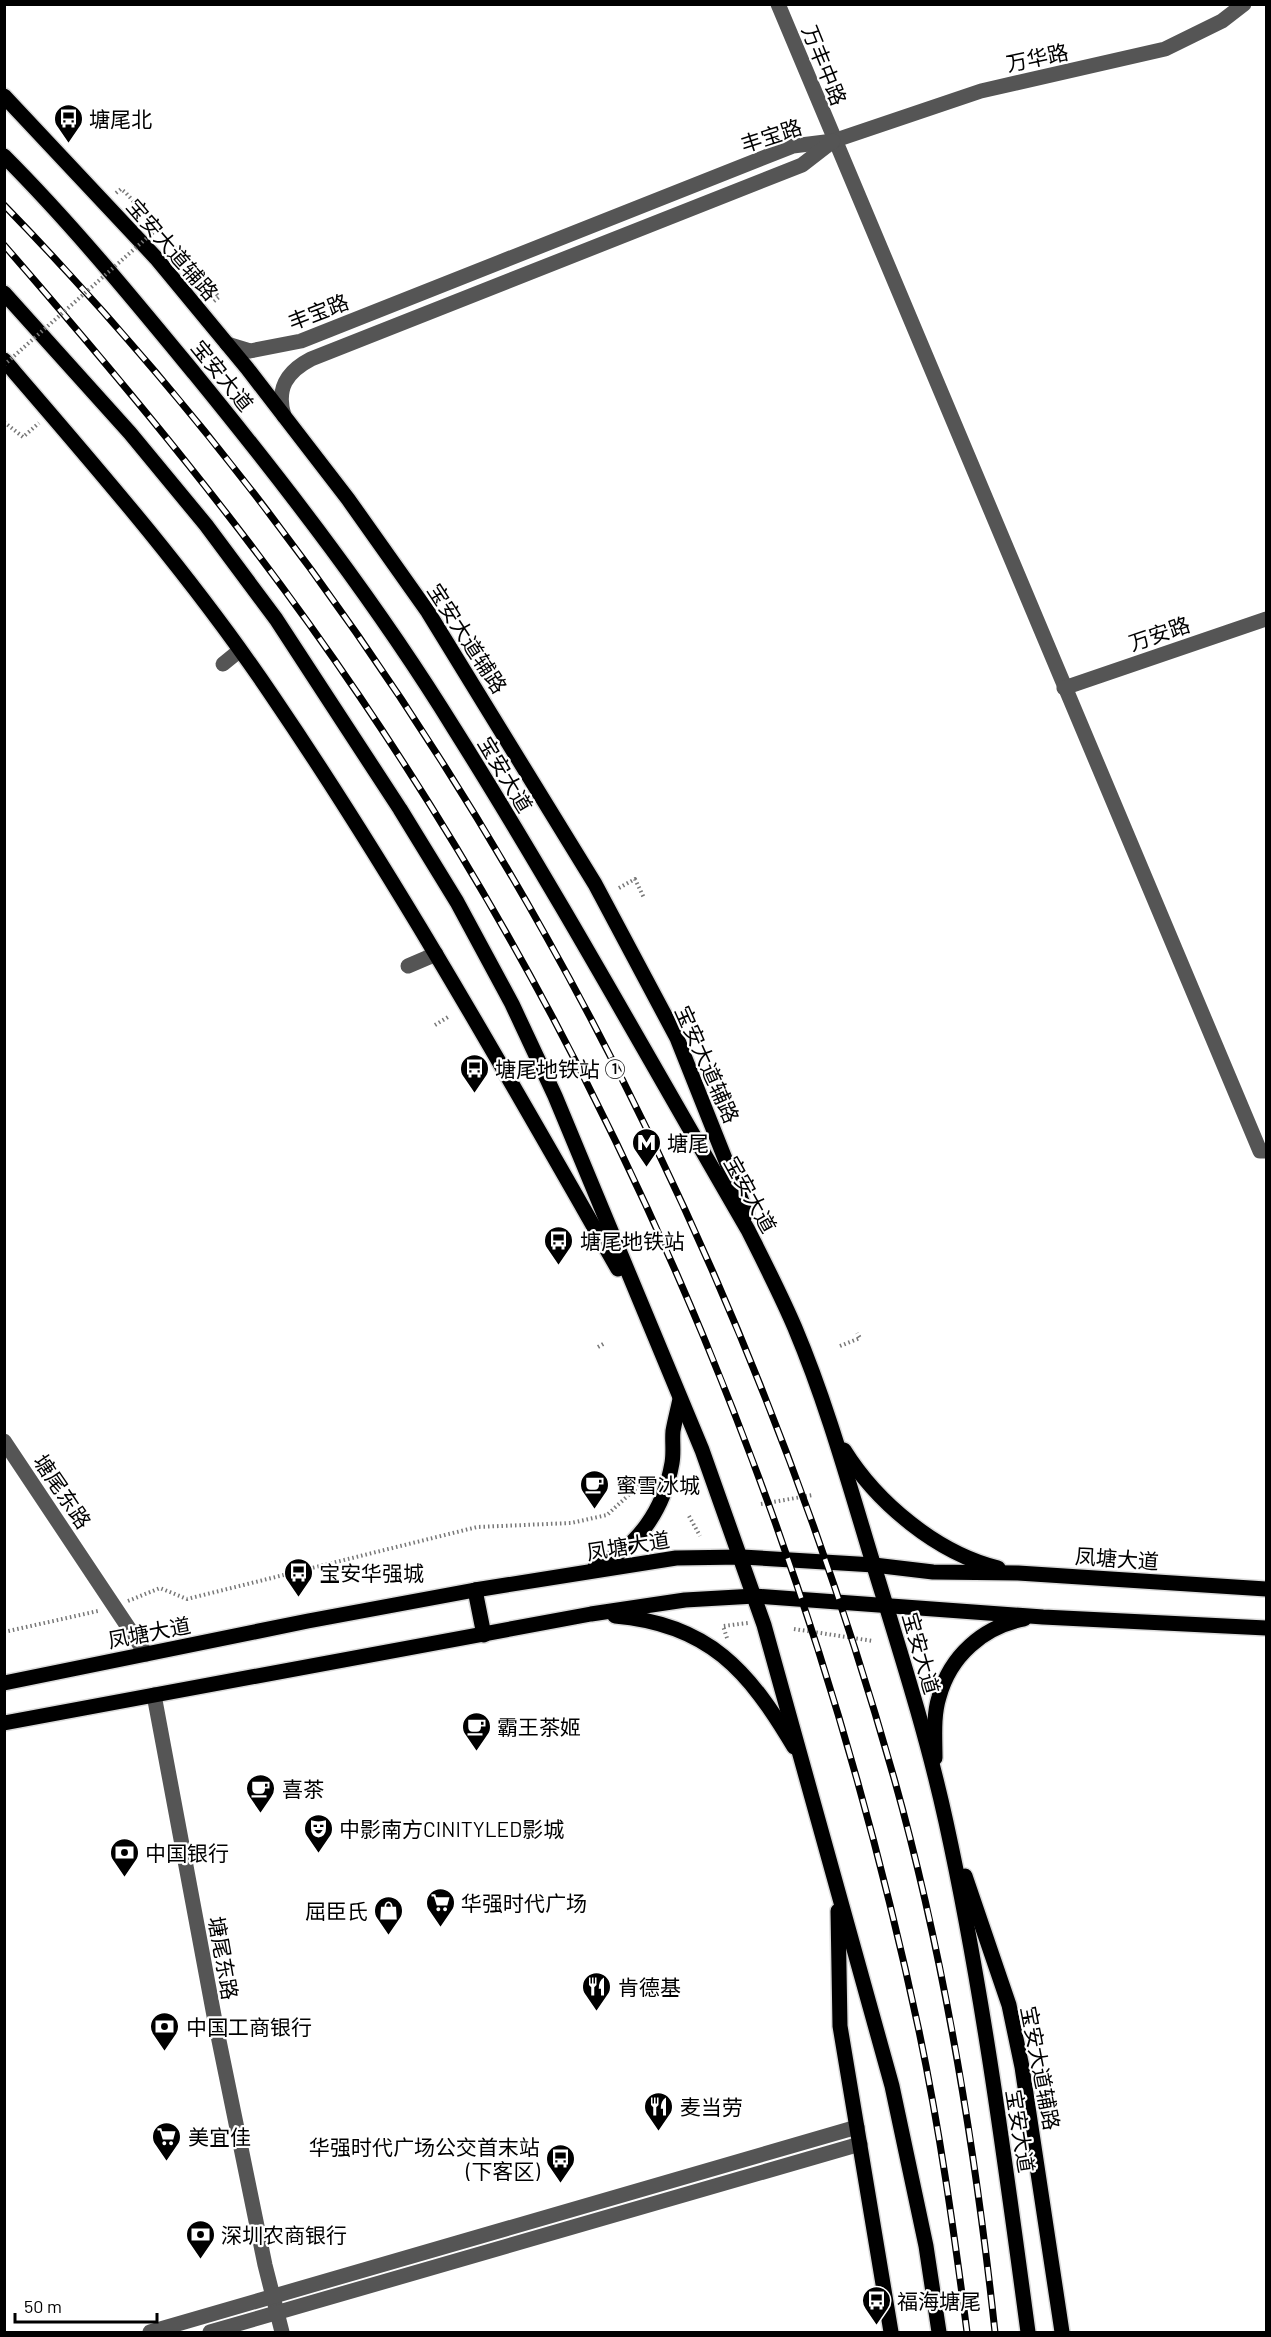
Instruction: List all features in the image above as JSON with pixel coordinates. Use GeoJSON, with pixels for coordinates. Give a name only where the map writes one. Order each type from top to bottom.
{"type":"FeatureCollection","features":[{"type":"Feature","properties":{"kind":"main road","name":"宝安大道辅路"},"geometry":{"type":"LineString","coordinates":[[4,96],[156,258],[227,344],[348,499],[428,612],[595,884],[677,1038],[774,1281]]}},
{"type":"Feature","properties":{"kind":"main road","name":"宝安大道"},"geometry":{"type":"LineString","coordinates":[[4,156],[133,298],[240,429],[349,570],[454,728],[564,911],[748,1230],[774,1281],[796,1329],[833,1431],[886,1604],[946,1820],[973,1954],[1004,2152],[1028,2332]]}},
{"type":"Feature","properties":{"kind":"main road"},"geometry":{"type":"LineString","coordinates":[[4,293],[130,433],[206,525],[276,619],[400,809],[457,902],[512,1004],[568,1127],[680,1399],[755,1596],[805,1766],[892,2086],[926,2246],[939,2332]]}},
{"type":"Feature","properties":{"kind":"main road"},"geometry":{"type":"LineString","coordinates":[[4,360],[98,470],[239,651],[342,800],[436,954],[644,1316]]}},
{"type":"Feature","properties":{"kind":"main road"},"geometry":{"type":"LineString","coordinates":[[580,1574],[622,1551],[655,1515],[672,1461],[673,1432],[680,1399]]}},
{"type":"Feature","properties":{"kind":"main road"},"geometry":{"type":"LineString","coordinates":[[833,1431],[845,1452],[869,1483],[918,1528],[974,1560],[1018,1574]]}},
{"type":"Feature","properties":{"kind":"main road","name":"凤塘大道"},"geometry":{"type":"LineString","coordinates":[[4,1683],[475,1590],[676,1558],[742,1557],[874,1565],[933,1572],[1018,1574],[1266,1589]]}},
{"type":"Feature","properties":{"kind":"main road"},"geometry":{"type":"LineString","coordinates":[[475,1590],[484,1635]]}},
{"type":"Feature","properties":{"kind":"main road"},"geometry":{"type":"LineString","coordinates":[[4,1723],[591,1614],[685,1600],[755,1596],[1043,1617],[1266,1628]]}},
{"type":"Feature","properties":{"kind":"main road"},"geometry":{"type":"LineString","coordinates":[[591,1614],[646,1620],[677,1628],[707,1642],[750,1683],[782,1727],[805,1766]]}},
{"type":"Feature","properties":{"kind":"main road"},"geometry":{"type":"LineString","coordinates":[[934,1776],[935,1723],[939,1697],[955,1663],[970,1645],[984,1634],[1008,1623],[1043,1617]]}},
{"type":"Feature","properties":{"kind":"main road","name":"宝安大道辅路"},"geometry":{"type":"LineString","coordinates":[[946,1820],[1009,2006],[1022,2067],[1062,2332]]}},
{"type":"Feature","properties":{"kind":"main road"},"geometry":{"type":"LineString","coordinates":[[838,1890],[840,2026],[891,2332]]}},
{"type":"Feature","properties":{"kind":"street","name":"万丰中路"},"geometry":{"type":"LineString","coordinates":[[778,4],[833,141],[1260,1150],[1266,1151]]}},
{"type":"Feature","properties":{"kind":"street","name":"万华路"},"geometry":{"type":"LineString","coordinates":[[833,141],[946,100],[1165,49],[1222,21],[1244,4]]}},
{"type":"Feature","properties":{"kind":"street","name":"丰宝路"},"geometry":{"type":"LineString","coordinates":[[227,344],[250,351],[301,341],[793,146],[833,141]]}},
{"type":"Feature","properties":{"kind":"street","name":"丰宝路"},"geometry":{"type":"LineString","coordinates":[[284,416],[280,404],[283,384],[298,366],[311,359],[802,165],[833,141]]}},
{"type":"Feature","properties":{"kind":"street","name":"万安路"},"geometry":{"type":"LineString","coordinates":[[1064,688],[1266,618]]}},
{"type":"Feature","properties":{"kind":"street"},"geometry":{"type":"LineString","coordinates":[[223,664],[239,651]]}},
{"type":"Feature","properties":{"kind":"street"},"geometry":{"type":"LineString","coordinates":[[408,966],[436,954]]}},
{"type":"Feature","properties":{"kind":"street","name":"塘尾东路"},"geometry":{"type":"LineString","coordinates":[[4,1441],[146,1654]]}},
{"type":"Feature","properties":{"kind":"street","name":"塘尾东路"},"geometry":{"type":"LineString","coordinates":[[154,1695],[215,2021],[282,2332]]}},
{"type":"Feature","properties":{"kind":"street"},"geometry":{"type":"LineString","coordinates":[[150,2332],[857,2127]]}},
{"type":"Feature","properties":{"kind":"street"},"geometry":{"type":"LineString","coordinates":[[210,2332],[860,2144]]}},
{"type":"Feature","properties":{"kind":"path"},"geometry":{"type":"LineString","coordinates":[[114,195],[121,189],[214,291],[219,297],[210,304]]}},
{"type":"Feature","properties":{"kind":"path"},"geometry":{"type":"LineString","coordinates":[[4,365],[158,228]]}},
{"type":"Feature","properties":{"kind":"path"},"geometry":{"type":"LineString","coordinates":[[4,422],[23,437],[42,420]]}},
{"type":"Feature","properties":{"kind":"path"},"geometry":{"type":"LineString","coordinates":[[620,888],[635,879],[644,898]]}},
{"type":"Feature","properties":{"kind":"path"},"geometry":{"type":"LineString","coordinates":[[435,1025],[448,1017]]}},
{"type":"Feature","properties":{"kind":"path"},"geometry":{"type":"LineString","coordinates":[[840,1346],[860,1338],[857,1333]]}},
{"type":"Feature","properties":{"kind":"path"},"geometry":{"type":"LineString","coordinates":[[598,1347],[605,1343]]}},
{"type":"Feature","properties":{"kind":"path"},"geometry":{"type":"LineString","coordinates":[[4,1632],[115,1607],[160,1588],[187,1599],[477,1527],[571,1523],[608,1515],[646,1479]]}},
{"type":"Feature","properties":{"kind":"path"},"geometry":{"type":"LineString","coordinates":[[761,1504],[813,1495]]}},
{"type":"Feature","properties":{"kind":"path"},"geometry":{"type":"LineString","coordinates":[[689,1516],[700,1536]]}},
{"type":"Feature","properties":{"kind":"path"},"geometry":{"type":"LineString","coordinates":[[696,1525],[701,1521]]}},
{"type":"Feature","properties":{"kind":"path"},"geometry":{"type":"LineString","coordinates":[[721,1617],[728,1641]]}},
{"type":"Feature","properties":{"kind":"path"},"geometry":{"type":"LineString","coordinates":[[723,1626],[749,1623]]}},
{"type":"Feature","properties":{"kind":"path"},"geometry":{"type":"LineString","coordinates":[[794,1629],[873,1641]]}},
{"type":"Feature","properties":{"kind":"railway"},"geometry":{"type":"LineString","coordinates":[[4,205],[157,374],[299,553],[429,741],[546,936],[652,1139],[745,1347],[826,1560],[894,1778],[928,1915],[956,2053],[978,2192],[995,2332]]}},
{"type":"Feature","properties":{"kind":"railway"},"geometry":{"type":"LineString","coordinates":[[4,245],[189,465],[277,579],[360,697],[458,850],[548,1008],[630,1171],[704,1337],[769,1507],[827,1679],[877,1854],[919,2031],[934,2106],[967,2332]]}},
{"type":"Feature","properties":{"kind":"place","name":"塘尾北"},"geometry":{"type":"Point","coordinates":[68,144]}},
{"type":"Feature","properties":{"kind":"place","name":"塘尾地铁站 ①"},"geometry":{"type":"Point","coordinates":[474,1094]}},
{"type":"Feature","properties":{"kind":"place","name":"塘尾"},"geometry":{"type":"Point","coordinates":[646,1168]}},
{"type":"Feature","properties":{"kind":"place","name":"塘尾地铁站"},"geometry":{"type":"Point","coordinates":[559,1266]}},
{"type":"Feature","properties":{"kind":"place","name":"蜜雪冰城"},"geometry":{"type":"Point","coordinates":[595,1510]}},
{"type":"Feature","properties":{"kind":"place","name":"宝安华强城"},"geometry":{"type":"Point","coordinates":[298,1598]}},
{"type":"Feature","properties":{"kind":"place","name":"霸王茶姬"},"geometry":{"type":"Point","coordinates":[476,1752]}},
{"type":"Feature","properties":{"kind":"place","name":"喜茶"},"geometry":{"type":"Point","coordinates":[261,1814]}},
{"type":"Feature","properties":{"kind":"place","name":"中影南方CINITYLED影城"},"geometry":{"type":"Point","coordinates":[318,1854]}},
{"type":"Feature","properties":{"kind":"place","name":"中国银行"},"geometry":{"type":"Point","coordinates":[124,1878]}},
{"type":"Feature","properties":{"kind":"place","name":"华强时代广场"},"geometry":{"type":"Point","coordinates":[440,1928]}},
{"type":"Feature","properties":{"kind":"place","name":"屈臣氏"},"geometry":{"type":"Point","coordinates":[389,1936]}},
{"type":"Feature","properties":{"kind":"place","name":"肯德基"},"geometry":{"type":"Point","coordinates":[597,2012]}},
{"type":"Feature","properties":{"kind":"place","name":"中国工商银行"},"geometry":{"type":"Point","coordinates":[165,2052]}},
{"type":"Feature","properties":{"kind":"place","name":"麦当劳"},"geometry":{"type":"Point","coordinates":[659,2132]}},
{"type":"Feature","properties":{"kind":"place","name":"美宜佳"},"geometry":{"type":"Point","coordinates":[167,2162]}},
{"type":"Feature","properties":{"kind":"place","name":"华强时代广场公交首末站 (下客区)"},"geometry":{"type":"Point","coordinates":[561,2184]}},
{"type":"Feature","properties":{"kind":"place","name":"深圳农商银行"},"geometry":{"type":"Point","coordinates":[200,2260]}},
{"type":"Feature","properties":{"kind":"place","name":"福海塘尾"},"geometry":{"type":"Point","coordinates":[876,2326]}}]}
